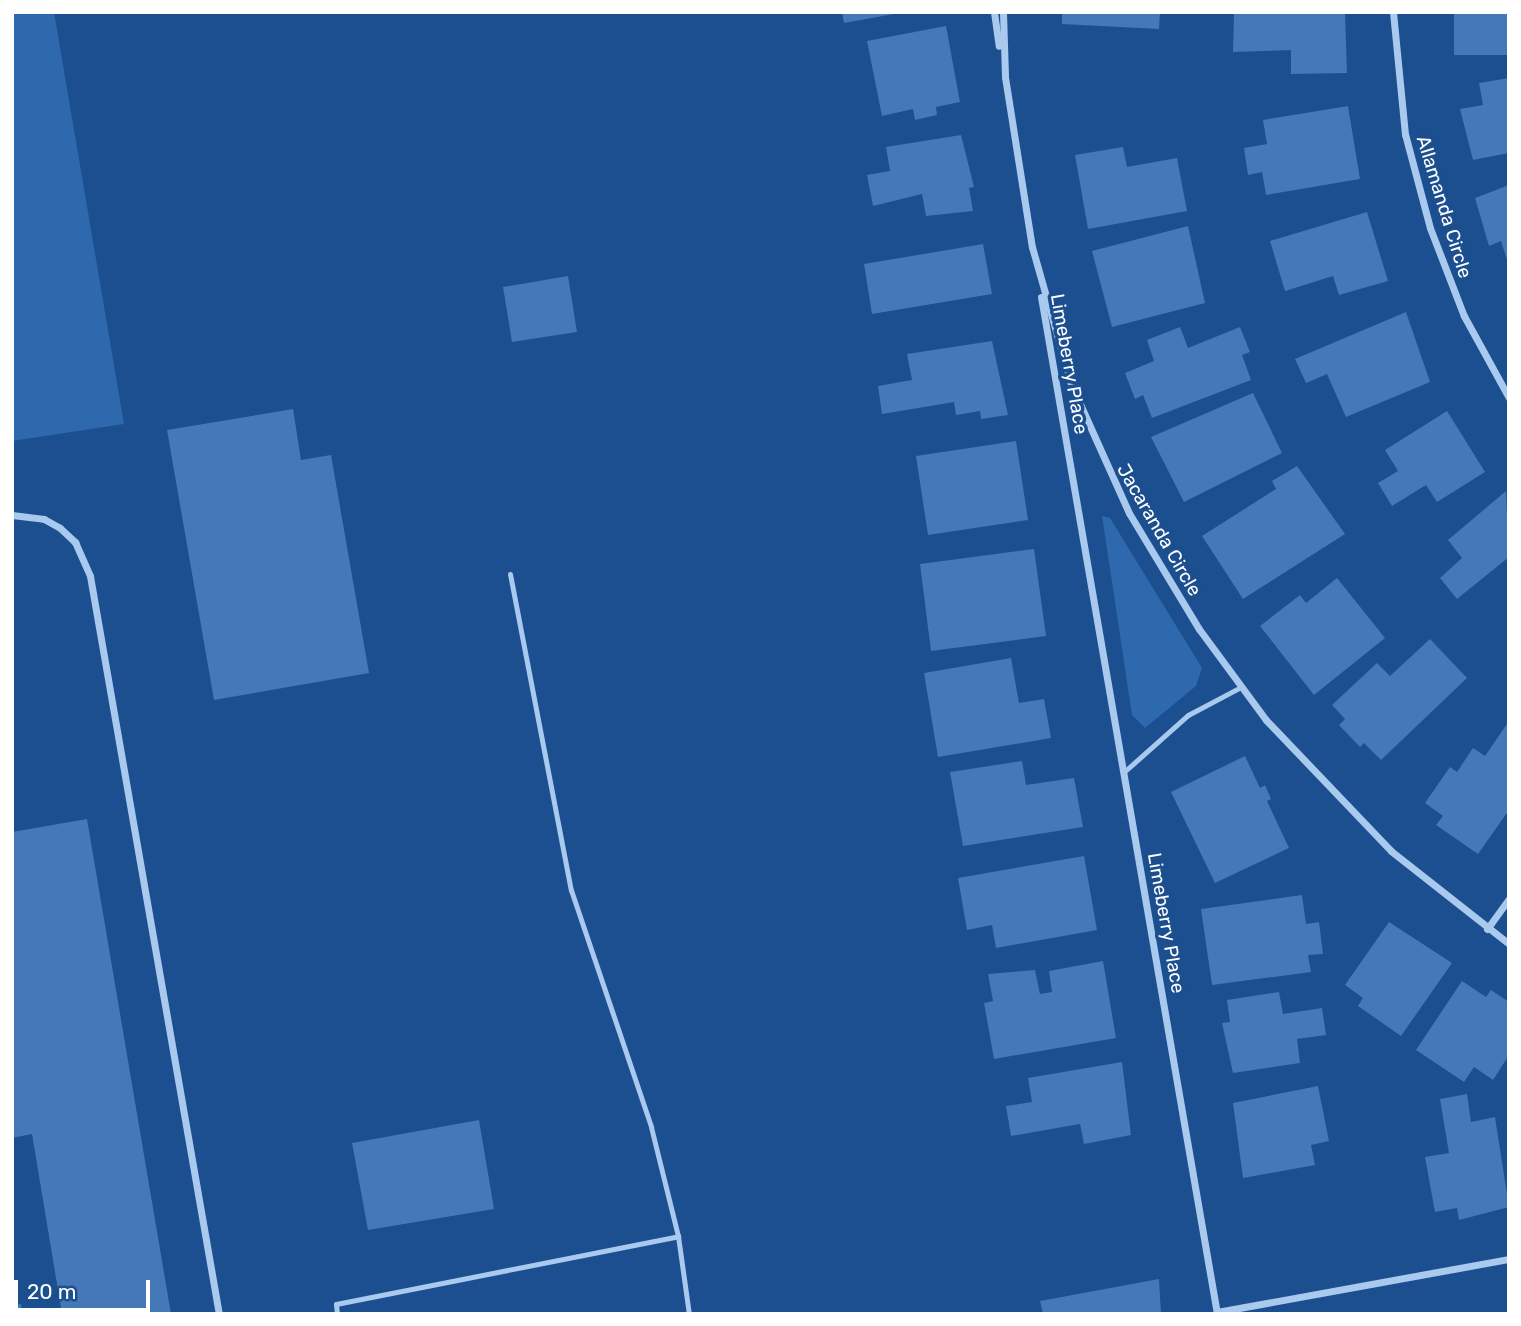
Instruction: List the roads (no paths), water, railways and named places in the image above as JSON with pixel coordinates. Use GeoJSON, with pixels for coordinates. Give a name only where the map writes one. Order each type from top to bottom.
{"type":"FeatureCollection","features":[{"type":"Feature","properties":{"kind":"street"},"geometry":{"type":"LineString","coordinates":[[994,12],[1005,77]]}},
{"type":"Feature","properties":{"kind":"street","name":"Jacaranda Circle"},"geometry":{"type":"LineString","coordinates":[[1003,12],[1005,77],[1032,247],[1071,384],[1104,466],[1158,565],[1239,688],[1354,816],[1487,929],[1509,944]]}},
{"type":"Feature","properties":{"kind":"street","name":"Allamanda Circle"},"geometry":{"type":"LineString","coordinates":[[1394,12],[1405,134],[1430,228],[1464,316],[1509,398]]}},
{"type":"Feature","properties":{"kind":"street","name":"Limeberry Place"},"geometry":{"type":"LineString","coordinates":[[1032,247],[1217,1313],[1509,1259]]}},
{"type":"Feature","properties":{"kind":"street"},"geometry":{"type":"LineString","coordinates":[[12,515],[44,519],[60,528],[75,542],[90,576],[219,1314]]}},
{"type":"Feature","properties":{"kind":"street"},"geometry":{"type":"LineString","coordinates":[[1487,929],[1509,899]]}},
{"type":"Feature","properties":{"kind":"lane"},"geometry":{"type":"LineString","coordinates":[[510,574],[571,890],[651,1127],[678,1236],[688,1314]]}},
{"type":"Feature","properties":{"kind":"lane"},"geometry":{"type":"LineString","coordinates":[[1125,771],[1188,715],[1239,688]]}},
{"type":"Feature","properties":{"kind":"lane"},"geometry":{"type":"LineString","coordinates":[[338,1314],[336,1304],[678,1236]]}}]}
